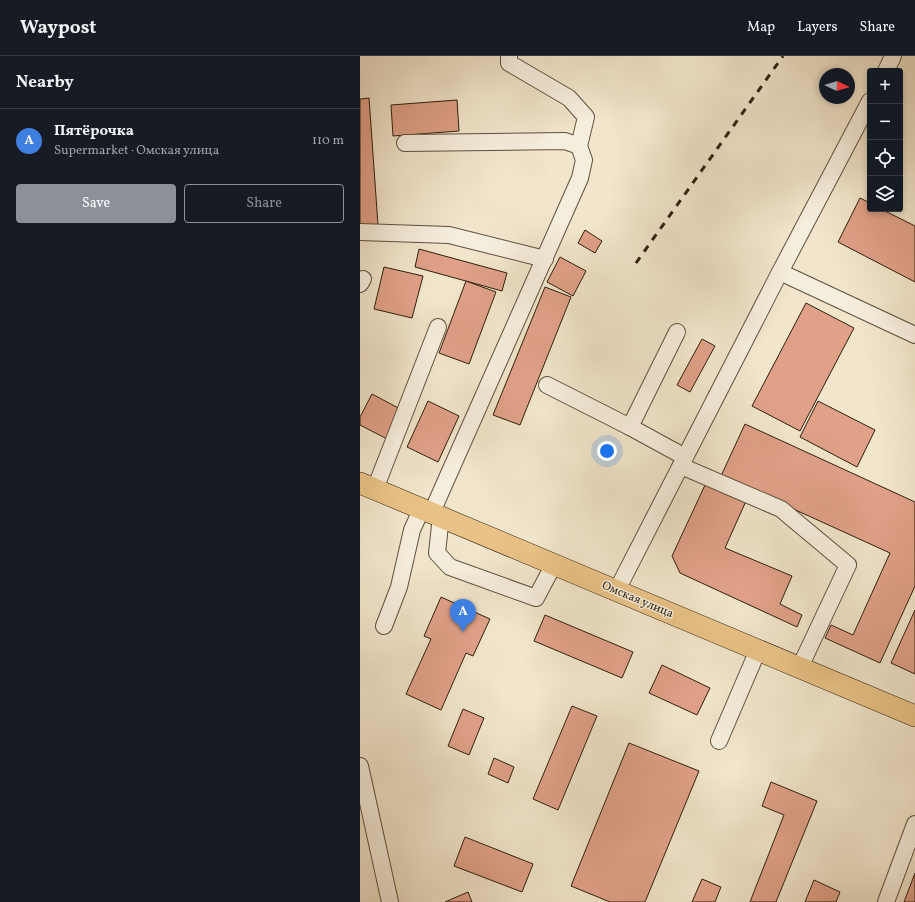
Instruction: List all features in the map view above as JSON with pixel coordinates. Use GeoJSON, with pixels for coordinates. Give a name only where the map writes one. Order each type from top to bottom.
{"type":"FeatureCollection","features":[{"type":"Feature","properties":{"kind":"main road","name":"Омская улица"},"geometry":{"type":"LineString","coordinates":[[367,486],[915,716]]}},
{"type":"Feature","properties":{"kind":"street"},"geometry":{"type":"LineString","coordinates":[[384,626],[398,587],[412,530],[432,512],[580,178],[584,160],[579,146],[586,117],[569,98],[509,64],[509,56]]}},
{"type":"Feature","properties":{"kind":"street"},"geometry":{"type":"LineString","coordinates":[[888,68],[894,56]]}},
{"type":"Feature","properties":{"kind":"street"},"geometry":{"type":"LineString","coordinates":[[617,590],[780,272],[868,104]]}},
{"type":"Feature","properties":{"kind":"street"},"geometry":{"type":"LineString","coordinates":[[405,143],[565,141],[579,146]]}},
{"type":"Feature","properties":{"kind":"street"},"geometry":{"type":"LineString","coordinates":[[360,232],[449,235],[545,259]]}},
{"type":"Feature","properties":{"kind":"street"},"geometry":{"type":"LineString","coordinates":[[780,272],[915,335]]}},
{"type":"Feature","properties":{"kind":"street"},"geometry":{"type":"LineString","coordinates":[[367,486],[438,327]]}},
{"type":"Feature","properties":{"kind":"street"},"geometry":{"type":"LineString","coordinates":[[630,427],[677,332]]}},
{"type":"Feature","properties":{"kind":"street"},"geometry":{"type":"LineString","coordinates":[[547,385],[630,427],[683,461],[781,509],[848,565],[800,667]]}},
{"type":"Feature","properties":{"kind":"street"},"geometry":{"type":"LineString","coordinates":[[432,512],[437,553],[450,567],[536,598],[554,564]]}},
{"type":"Feature","properties":{"kind":"street"},"geometry":{"type":"LineString","coordinates":[[720,741],[758,650]]}},
{"type":"Feature","properties":{"kind":"street"},"geometry":{"type":"LineString","coordinates":[[360,766],[390,902]]}},
{"type":"Feature","properties":{"kind":"street"},"geometry":{"type":"LineString","coordinates":[[886,902],[915,824]]}},
{"type":"Feature","properties":{"kind":"building"},"geometry":{"type":"Polygon","coordinates":[[[369,98],[378,225],[360,227],[360,99],[369,98]]]}},
{"type":"Feature","properties":{"kind":"building"},"geometry":{"type":"Polygon","coordinates":[[[457,100],[459,131],[393,136],[391,105],[457,100]]]}},
{"type":"Feature","properties":{"kind":"building"},"geometry":{"type":"Polygon","coordinates":[[[860,198],[867,202],[867,212],[887,212],[915,226],[915,282],[838,242],[860,198]]]}},
{"type":"Feature","properties":{"kind":"building"},"geometry":{"type":"Polygon","coordinates":[[[585,230],[602,241],[595,253],[578,243],[585,230]]]}},
{"type":"Feature","properties":{"kind":"building"},"geometry":{"type":"Polygon","coordinates":[[[419,249],[507,273],[502,291],[415,267],[419,249]]]}},
{"type":"Feature","properties":{"kind":"building"},"geometry":{"type":"Polygon","coordinates":[[[560,257],[586,271],[573,296],[547,282],[560,257]]]}},
{"type":"Feature","properties":{"kind":"building"},"geometry":{"type":"Polygon","coordinates":[[[384,267],[423,276],[412,318],[374,309],[384,267]]]}},
{"type":"Feature","properties":{"kind":"building"},"geometry":{"type":"Polygon","coordinates":[[[466,281],[496,292],[469,364],[439,353],[466,281]]]}},
{"type":"Feature","properties":{"kind":"building"},"geometry":{"type":"Polygon","coordinates":[[[545,287],[571,297],[520,425],[493,415],[545,287]]]}},
{"type":"Feature","properties":{"kind":"building"},"geometry":{"type":"Polygon","coordinates":[[[806,303],[854,328],[800,431],[752,406],[806,303]]]}},
{"type":"Feature","properties":{"kind":"building"},"geometry":{"type":"Polygon","coordinates":[[[702,339],[715,346],[690,392],[677,385],[702,339]]]}},
{"type":"Feature","properties":{"kind":"building"},"geometry":{"type":"Polygon","coordinates":[[[372,394],[404,411],[389,440],[360,425],[360,417],[372,394]]]}},
{"type":"Feature","properties":{"kind":"building"},"geometry":{"type":"Polygon","coordinates":[[[428,401],[459,416],[438,462],[407,447],[428,401]]]}},
{"type":"Feature","properties":{"kind":"building"},"geometry":{"type":"Polygon","coordinates":[[[818,401],[875,430],[857,467],[800,437],[818,401]]]}},
{"type":"Feature","properties":{"kind":"building"},"geometry":{"type":"Polygon","coordinates":[[[745,424],[915,502],[915,586],[880,663],[825,638],[831,625],[853,635],[890,553],[721,476],[745,424]]]}},
{"type":"Feature","properties":{"kind":"building"},"geometry":{"type":"Polygon","coordinates":[[[705,485],[746,501],[725,548],[792,576],[780,604],[802,615],[797,627],[680,573],[672,556],[705,485]]]}},
{"type":"Feature","properties":{"kind":"building"},"geometry":{"type":"Polygon","coordinates":[[[441,597],[490,619],[473,656],[466,653],[441,710],[406,694],[431,639],[424,636],[441,597]]]}},
{"type":"Feature","properties":{"kind":"building"},"geometry":{"type":"Polygon","coordinates":[[[915,610],[915,674],[891,663],[915,610]]]}},
{"type":"Feature","properties":{"kind":"building"},"geometry":{"type":"Polygon","coordinates":[[[545,615],[633,652],[622,678],[534,641],[545,615]]]}},
{"type":"Feature","properties":{"kind":"building"},"geometry":{"type":"Polygon","coordinates":[[[662,665],[710,688],[697,715],[649,693],[662,665]]]}},
{"type":"Feature","properties":{"kind":"building"},"geometry":{"type":"Polygon","coordinates":[[[572,706],[597,716],[558,810],[533,799],[572,706]]]}},
{"type":"Feature","properties":{"kind":"building"},"geometry":{"type":"Polygon","coordinates":[[[463,709],[484,718],[469,755],[448,746],[463,709]]]}},
{"type":"Feature","properties":{"kind":"building"},"geometry":{"type":"Polygon","coordinates":[[[629,743],[699,771],[645,902],[610,902],[571,886],[629,743]]]}},
{"type":"Feature","properties":{"kind":"building"},"geometry":{"type":"Polygon","coordinates":[[[494,758],[514,767],[508,783],[488,774],[494,758]]]}},
{"type":"Feature","properties":{"kind":"building"},"geometry":{"type":"Polygon","coordinates":[[[771,782],[817,801],[776,902],[750,902],[784,815],[762,806],[771,782]]]}},
{"type":"Feature","properties":{"kind":"building"},"geometry":{"type":"Polygon","coordinates":[[[465,837],[533,864],[522,892],[454,866],[465,837]]]}},
{"type":"Feature","properties":{"kind":"building"},"geometry":{"type":"Polygon","coordinates":[[[915,873],[915,902],[904,902],[915,873]]]}},
{"type":"Feature","properties":{"kind":"building"},"geometry":{"type":"Polygon","coordinates":[[[702,879],[721,887],[715,902],[692,902],[702,879]]]}},
{"type":"Feature","properties":{"kind":"building"},"geometry":{"type":"Polygon","coordinates":[[[814,880],[840,892],[836,902],[805,902],[814,880]]]}},
{"type":"Feature","properties":{"kind":"building"},"geometry":{"type":"Polygon","coordinates":[[[468,892],[472,902],[445,902],[468,892]]]}},
{"type":"Feature","properties":{"kind":"railway"},"geometry":{"type":"LineString","coordinates":[[636,263],[783,56]]}},
{"type":"Feature","properties":{"kind":"place","name":"Пятёрочка"},"geometry":{"type":"Point","coordinates":[463,632]}}]}
